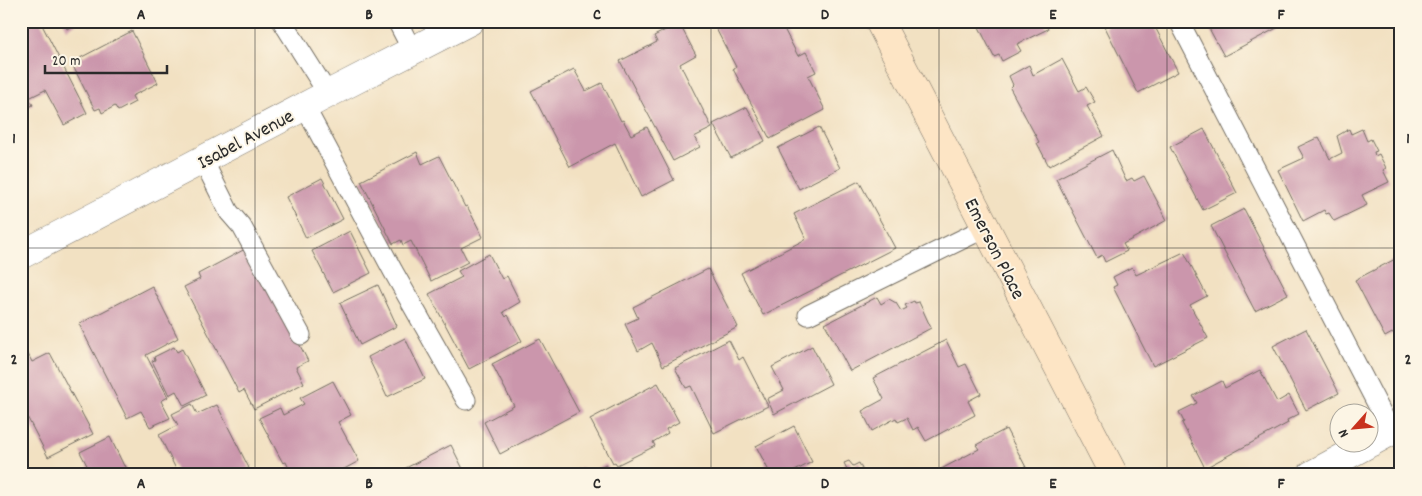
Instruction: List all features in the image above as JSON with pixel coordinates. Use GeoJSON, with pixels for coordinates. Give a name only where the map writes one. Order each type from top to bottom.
{"type":"FeatureCollection","features":[{"type":"Feature","properties":{"kind":"street","name":"Isabel Avenue"},"geometry":{"type":"LineString","coordinates":[[21,255],[470,21]]}},
{"type":"Feature","properties":{"kind":"street","name":"Emerson Place"},"geometry":{"type":"LineString","coordinates":[[879,21],[1114,475]]}},
{"type":"Feature","properties":{"kind":"street"},"geometry":{"type":"LineString","coordinates":[[1311,475],[1382,436]]}},
{"type":"Feature","properties":{"kind":"lane"},"geometry":{"type":"LineString","coordinates":[[282,21],[393,271],[466,400]]}},
{"type":"Feature","properties":{"kind":"lane"},"geometry":{"type":"LineString","coordinates":[[397,21],[412,50]]}},
{"type":"Feature","properties":{"kind":"lane"},"geometry":{"type":"LineString","coordinates":[[1179,21],[1382,436]]}},
{"type":"Feature","properties":{"kind":"lane"},"geometry":{"type":"LineString","coordinates":[[203,160],[229,212],[242,227],[301,336]]}},
{"type":"Feature","properties":{"kind":"lane"},"geometry":{"type":"LineString","coordinates":[[808,315],[985,228]]}},
{"type":"Feature","properties":{"kind":"building"},"geometry":{"type":"Polygon","coordinates":[[[21,21],[40,21],[87,113],[64,125],[45,90],[29,98],[33,105],[21,111],[21,21]]]}},
{"type":"Feature","properties":{"kind":"building"},"geometry":{"type":"Polygon","coordinates":[[[63,21],[81,21],[67,29],[63,21]]]}},
{"type":"Feature","properties":{"kind":"building"},"geometry":{"type":"Polygon","coordinates":[[[712,21],[780,21],[798,56],[806,52],[816,72],[808,76],[825,110],[770,139],[733,69],[736,67],[712,21]]]}},
{"type":"Feature","properties":{"kind":"building"},"geometry":{"type":"Polygon","coordinates":[[[976,21],[1044,21],[1048,29],[1017,44],[1021,51],[1002,61],[999,55],[994,57],[976,21]]]}},
{"type":"Feature","properties":{"kind":"building"},"geometry":{"type":"Polygon","coordinates":[[[1116,21],[1152,21],[1178,72],[1138,93],[1105,27],[1116,21]]]}},
{"type":"Feature","properties":{"kind":"building"},"geometry":{"type":"Polygon","coordinates":[[[1205,21],[1290,21],[1224,56],[1205,21]]]}},
{"type":"Feature","properties":{"kind":"building"},"geometry":{"type":"Polygon","coordinates":[[[679,23],[696,55],[680,64],[712,128],[694,137],[700,147],[673,161],[620,61],[657,42],[654,36],[679,23]]]}},
{"type":"Feature","properties":{"kind":"building"},"geometry":{"type":"Polygon","coordinates":[[[132,31],[158,83],[132,96],[135,102],[118,111],[115,106],[102,113],[100,108],[95,110],[73,66],[82,61],[80,58],[132,31]]]}},
{"type":"Feature","properties":{"kind":"building"},"geometry":{"type":"Polygon","coordinates":[[[1062,59],[1079,91],[1086,87],[1095,102],[1087,106],[1104,136],[1049,166],[1037,143],[1039,142],[1010,88],[1013,85],[1009,76],[1029,65],[1033,75],[1062,59]]]}},
{"type":"Feature","properties":{"kind":"building"},"geometry":{"type":"Polygon","coordinates":[[[574,69],[586,91],[602,83],[621,121],[623,120],[631,135],[647,127],[674,180],[641,197],[615,143],[570,167],[531,91],[574,69]]]}},
{"type":"Feature","properties":{"kind":"building"},"geometry":{"type":"Polygon","coordinates":[[[747,107],[765,141],[731,158],[713,124],[747,107]]]}},
{"type":"Feature","properties":{"kind":"building"},"geometry":{"type":"Polygon","coordinates":[[[819,127],[840,168],[799,189],[778,148],[819,127]]]}},
{"type":"Feature","properties":{"kind":"building"},"geometry":{"type":"Polygon","coordinates":[[[1204,129],[1237,193],[1203,210],[1170,147],[1204,129]]]}},
{"type":"Feature","properties":{"kind":"building"},"geometry":{"type":"Polygon","coordinates":[[[1349,129],[1351,134],[1362,129],[1367,141],[1371,139],[1377,151],[1374,152],[1375,156],[1379,154],[1386,168],[1383,170],[1389,182],[1362,195],[1367,205],[1334,221],[1329,213],[1326,214],[1324,210],[1303,221],[1278,170],[1304,158],[1298,147],[1319,137],[1330,159],[1342,153],[1337,136],[1349,129]]]}},
{"type":"Feature","properties":{"kind":"building"},"geometry":{"type":"Polygon","coordinates":[[[21,142],[27,154],[21,157],[21,142]]]}},
{"type":"Feature","properties":{"kind":"building"},"geometry":{"type":"Polygon","coordinates":[[[1112,150],[1126,181],[1132,178],[1134,181],[1144,176],[1167,220],[1123,244],[1127,251],[1105,262],[1102,255],[1097,258],[1056,179],[1112,150]]]}},
{"type":"Feature","properties":{"kind":"building"},"geometry":{"type":"Polygon","coordinates":[[[417,152],[422,164],[439,156],[483,237],[461,248],[468,262],[431,281],[411,241],[403,245],[401,240],[393,244],[361,181],[417,152]]]}},
{"type":"Feature","properties":{"kind":"building"},"geometry":{"type":"Polygon","coordinates":[[[322,178],[343,219],[306,238],[286,197],[322,178]]]}},
{"type":"Feature","properties":{"kind":"building"},"geometry":{"type":"Polygon","coordinates":[[[859,181],[895,248],[763,315],[741,273],[806,239],[794,214],[859,181]]]}},
{"type":"Feature","properties":{"kind":"building"},"geometry":{"type":"Polygon","coordinates":[[[1244,209],[1288,294],[1255,311],[1211,226],[1244,209]]]}},
{"type":"Feature","properties":{"kind":"building"},"geometry":{"type":"Polygon","coordinates":[[[350,231],[371,273],[333,292],[312,251],[350,231]]]}},
{"type":"Feature","properties":{"kind":"building"},"geometry":{"type":"Polygon","coordinates":[[[249,247],[308,361],[296,367],[304,383],[254,409],[244,390],[239,393],[184,287],[200,279],[198,274],[249,247]]]}},
{"type":"Feature","properties":{"kind":"building"},"geometry":{"type":"Polygon","coordinates":[[[1184,252],[1207,296],[1190,305],[1208,338],[1153,366],[1113,287],[1117,285],[1113,277],[1132,267],[1136,275],[1184,252]]]}},
{"type":"Feature","properties":{"kind":"building"},"geometry":{"type":"Polygon","coordinates":[[[489,254],[502,279],[507,276],[520,302],[503,312],[506,317],[508,315],[522,341],[469,369],[429,294],[462,277],[458,271],[489,254]]]}},
{"type":"Feature","properties":{"kind":"building"},"geometry":{"type":"Polygon","coordinates":[[[1401,256],[1401,328],[1385,337],[1355,280],[1401,256]]]}},
{"type":"Feature","properties":{"kind":"building"},"geometry":{"type":"Polygon","coordinates":[[[708,269],[738,327],[663,366],[652,343],[638,351],[625,324],[638,318],[633,307],[708,269]]]}},
{"type":"Feature","properties":{"kind":"building"},"geometry":{"type":"Polygon","coordinates":[[[378,285],[397,326],[360,345],[340,303],[378,285]]]}},
{"type":"Feature","properties":{"kind":"building"},"geometry":{"type":"Polygon","coordinates":[[[152,286],[178,338],[146,355],[168,397],[161,401],[170,418],[150,427],[141,411],[127,418],[79,324],[152,286]]]}},
{"type":"Feature","properties":{"kind":"building"},"geometry":{"type":"Polygon","coordinates":[[[877,297],[881,304],[889,299],[896,303],[901,311],[907,308],[905,305],[914,301],[915,303],[919,302],[931,328],[850,371],[825,324],[877,297]]]}},
{"type":"Feature","properties":{"kind":"building"},"geometry":{"type":"Polygon","coordinates":[[[1306,329],[1339,393],[1306,410],[1273,346],[1306,329]]]}},
{"type":"Feature","properties":{"kind":"building"},"geometry":{"type":"Polygon","coordinates":[[[405,338],[425,379],[387,397],[368,357],[405,338]]]}},
{"type":"Feature","properties":{"kind":"building"},"geometry":{"type":"Polygon","coordinates":[[[540,339],[579,412],[500,454],[484,422],[514,406],[492,364],[540,339]]]}},
{"type":"Feature","properties":{"kind":"building"},"geometry":{"type":"Polygon","coordinates":[[[729,340],[739,360],[743,357],[768,406],[714,433],[691,386],[686,388],[675,368],[729,340]]]}},
{"type":"Feature","properties":{"kind":"building"},"geometry":{"type":"Polygon","coordinates":[[[946,340],[959,367],[966,364],[981,394],[968,401],[975,415],[926,441],[918,427],[913,430],[907,418],[898,422],[896,418],[872,431],[862,411],[884,399],[873,378],[946,340]]]}},
{"type":"Feature","properties":{"kind":"building"},"geometry":{"type":"Polygon","coordinates":[[[812,346],[831,384],[774,414],[767,399],[784,390],[772,367],[812,346]]]}},
{"type":"Feature","properties":{"kind":"building"},"geometry":{"type":"Polygon","coordinates":[[[174,347],[177,352],[182,349],[206,395],[184,406],[176,391],[169,395],[152,361],[155,360],[154,357],[174,347]]]}},
{"type":"Feature","properties":{"kind":"building"},"geometry":{"type":"Polygon","coordinates":[[[50,353],[93,434],[48,457],[21,405],[21,357],[28,354],[32,362],[50,353]]]}},
{"type":"Feature","properties":{"kind":"building"},"geometry":{"type":"Polygon","coordinates":[[[1260,370],[1277,402],[1289,395],[1299,414],[1287,420],[1288,423],[1205,468],[1182,423],[1184,422],[1179,412],[1197,403],[1193,396],[1222,381],[1225,388],[1260,370]]]}},
{"type":"Feature","properties":{"kind":"building"},"geometry":{"type":"Polygon","coordinates":[[[333,381],[351,415],[338,422],[359,461],[333,475],[292,475],[286,462],[283,463],[259,418],[280,408],[283,415],[304,404],[300,398],[333,381]]]}},
{"type":"Feature","properties":{"kind":"building"},"geometry":{"type":"Polygon","coordinates":[[[658,383],[679,422],[666,429],[668,433],[653,442],[655,446],[617,465],[615,462],[613,463],[590,419],[658,383]]]}},
{"type":"Feature","properties":{"kind":"building"},"geometry":{"type":"Polygon","coordinates":[[[192,404],[197,414],[217,405],[249,468],[235,475],[179,475],[159,435],[178,425],[172,414],[192,404]]]}},
{"type":"Feature","properties":{"kind":"building"},"geometry":{"type":"Polygon","coordinates":[[[794,426],[812,462],[787,475],[771,475],[756,446],[794,426]]]}},
{"type":"Feature","properties":{"kind":"building"},"geometry":{"type":"Polygon","coordinates":[[[1006,429],[1030,475],[930,475],[979,449],[976,445],[1006,429]]]}},
{"type":"Feature","properties":{"kind":"building"},"geometry":{"type":"Polygon","coordinates":[[[110,437],[130,475],[92,475],[80,452],[110,437]]]}},
{"type":"Feature","properties":{"kind":"building"},"geometry":{"type":"Polygon","coordinates":[[[451,445],[466,475],[392,475],[451,445]]]}},
{"type":"Feature","properties":{"kind":"building"},"geometry":{"type":"Polygon","coordinates":[[[849,461],[853,466],[859,463],[865,475],[836,475],[847,469],[844,463],[849,461]]]}},
{"type":"Feature","properties":{"kind":"building"},"geometry":{"type":"Polygon","coordinates":[[[606,464],[612,475],[568,475],[582,467],[585,474],[606,464]]]}}]}
